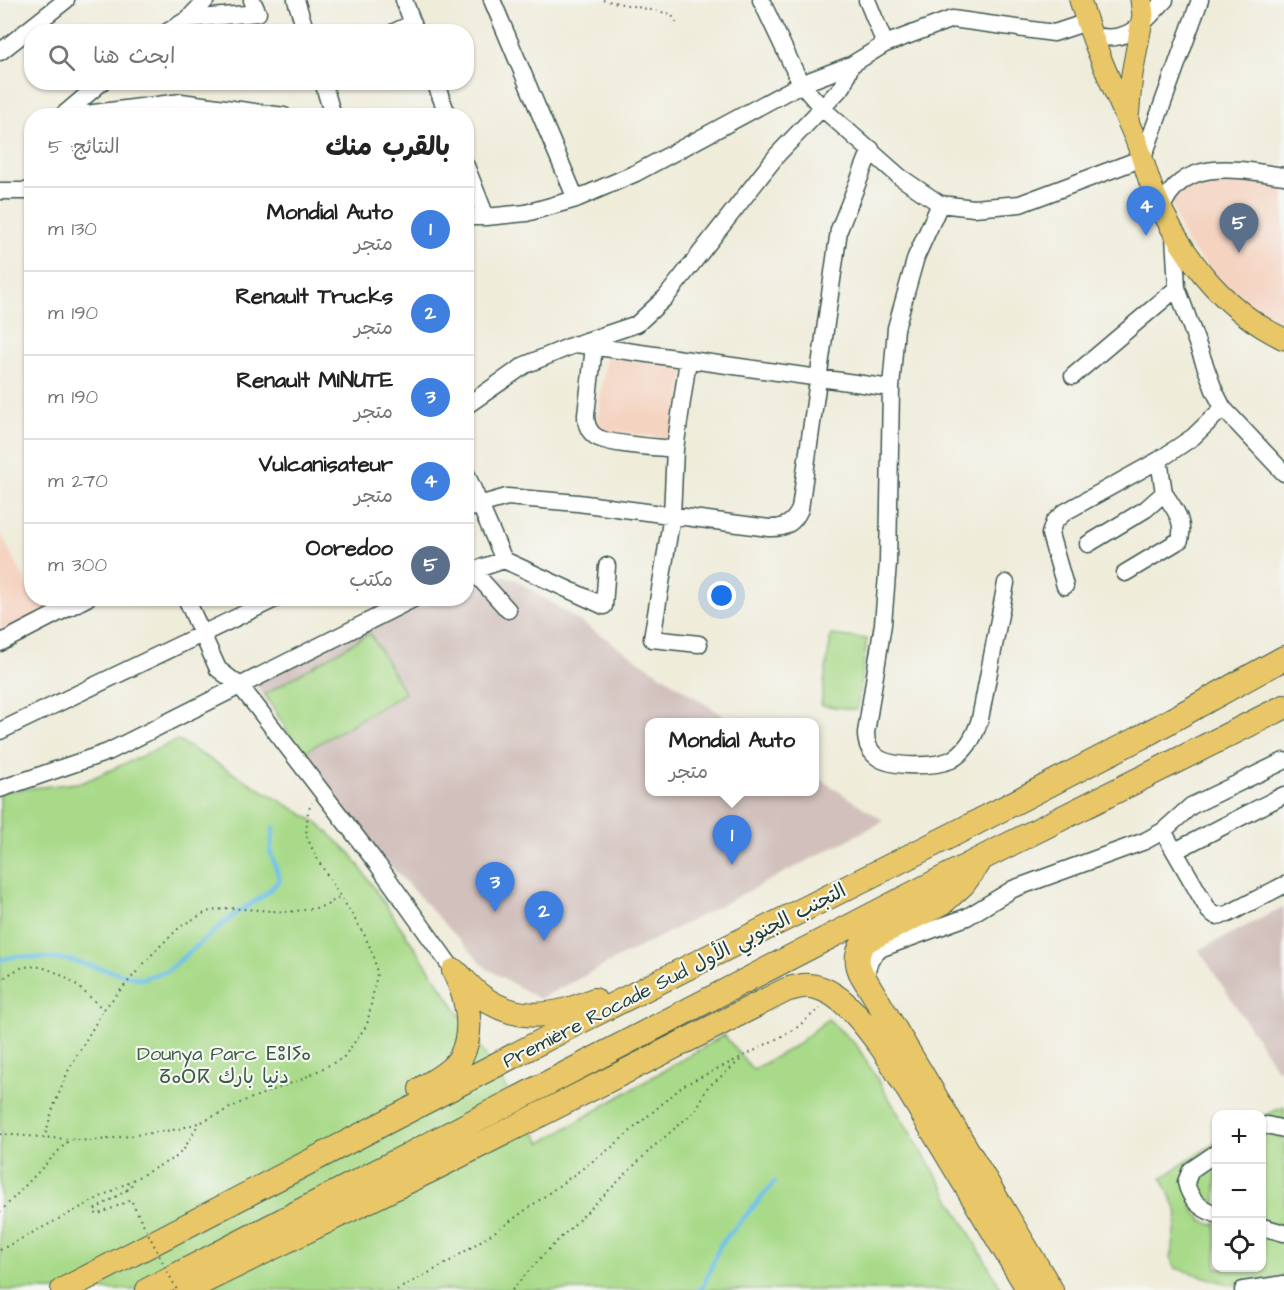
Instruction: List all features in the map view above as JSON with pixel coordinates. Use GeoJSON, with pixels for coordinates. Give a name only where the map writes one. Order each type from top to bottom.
{"type":"FeatureCollection","features":[{"type":"Feature","properties":{"kind":"highway","name":"Première Rocade Sud التجنب الجنوبي الأول"},"geometry":{"type":"LineString","coordinates":[[62,1290],[567,1028],[1141,737],[1281,659]]}},
{"type":"Feature","properties":{"kind":"highway","name":"Première Rocade Sud التجنب الجنوبي الأول"},"geometry":{"type":"LineString","coordinates":[[148,1290],[984,856],[1284,707]]}},
{"type":"Feature","properties":{"kind":"highway"},"geometry":{"type":"LineString","coordinates":[[984,856],[963,884],[942,903],[867,940],[860,949],[857,961],[976,1184],[1029,1290]]}},
{"type":"Feature","properties":{"kind":"highway"},"geometry":{"type":"LineString","coordinates":[[454,971],[482,997],[503,1008],[547,1016],[580,1006],[878,871]]}},
{"type":"Feature","properties":{"kind":"highway"},"geometry":{"type":"LineString","coordinates":[[62,1290],[401,1101],[447,1072],[460,1058],[467,1035],[468,1010],[464,992],[454,971]]}},
{"type":"Feature","properties":{"kind":"highway"},"geometry":{"type":"LineString","coordinates":[[186,1290],[433,1169],[786,990],[807,985],[822,988],[835,995],[863,1023],[1051,1290]]}},
{"type":"Feature","properties":{"kind":"main road"},"geometry":{"type":"LineString","coordinates":[[1128,122],[1132,74],[1143,15],[1141,0]]}},
{"type":"Feature","properties":{"kind":"main road"},"geometry":{"type":"LineString","coordinates":[[1086,13],[1143,158],[1152,187],[1174,234],[1196,266],[1230,303],[1249,318],[1284,339]]}},
{"type":"Feature","properties":{"kind":"street"},"geometry":{"type":"LineString","coordinates":[[36,24],[66,0]]}},
{"type":"Feature","properties":{"kind":"street"},"geometry":{"type":"LineString","coordinates":[[180,24],[206,0]]}},
{"type":"Feature","properties":{"kind":"street"},"geometry":{"type":"LineString","coordinates":[[188,19],[258,12],[252,0]]}},
{"type":"Feature","properties":{"kind":"street"},"geometry":{"type":"LineString","coordinates":[[296,0],[304,24]]}},
{"type":"Feature","properties":{"kind":"street"},"geometry":{"type":"LineString","coordinates":[[404,0],[414,24]]}},
{"type":"Feature","properties":{"kind":"street"},"geometry":{"type":"LineString","coordinates":[[492,0],[576,199]]}},
{"type":"Feature","properties":{"kind":"street"},"geometry":{"type":"LineString","coordinates":[[761,0],[801,84],[822,108],[900,177],[940,204],[974,208],[1020,204],[1143,158],[1200,0]]}},
{"type":"Feature","properties":{"kind":"street"},"geometry":{"type":"LineString","coordinates":[[867,0],[885,44]]}},
{"type":"Feature","properties":{"kind":"street"},"geometry":{"type":"LineString","coordinates":[[474,217],[526,213],[576,199],[636,173],[801,84],[851,65],[885,44],[952,19],[1054,33],[1086,13],[1102,38],[1123,36],[1141,25],[1165,0]]}},
{"type":"Feature","properties":{"kind":"street"},"geometry":{"type":"LineString","coordinates":[[0,52],[24,33]]}},
{"type":"Feature","properties":{"kind":"street"},"geometry":{"type":"LineString","coordinates":[[474,400],[525,365],[576,344],[637,324],[666,297],[778,154],[843,86],[851,65]]}},
{"type":"Feature","properties":{"kind":"street"},"geometry":{"type":"LineString","coordinates":[[71,108],[93,90]]}},
{"type":"Feature","properties":{"kind":"street"},"geometry":{"type":"LineString","coordinates":[[325,90],[331,108]]}},
{"type":"Feature","properties":{"kind":"street"},"geometry":{"type":"LineString","coordinates":[[438,90],[445,108]]}},
{"type":"Feature","properties":{"kind":"street"},"geometry":{"type":"LineString","coordinates":[[134,108],[182,102],[226,108]]}},
{"type":"Feature","properties":{"kind":"street"},"geometry":{"type":"LineString","coordinates":[[474,508],[507,497],[578,503],[769,528],[785,526],[792,522],[800,509],[839,230],[871,149]]}},
{"type":"Feature","properties":{"kind":"street"},"geometry":{"type":"LineString","coordinates":[[1162,208],[1166,199],[1178,185],[1192,175],[1207,170],[1222,168],[1284,176]]}},
{"type":"Feature","properties":{"kind":"street"},"geometry":{"type":"LineString","coordinates":[[474,186],[486,217]]}},
{"type":"Feature","properties":{"kind":"street"},"geometry":{"type":"LineString","coordinates":[[0,191],[24,191]]}},
{"type":"Feature","properties":{"kind":"street"},"geometry":{"type":"LineString","coordinates":[[940,204],[916,257],[896,328],[891,388],[888,563],[883,624],[866,733],[867,745],[875,756],[886,762],[901,764],[939,764],[956,756],[970,743],[977,732],[980,719],[1006,584]]}},
{"type":"Feature","properties":{"kind":"street"},"geometry":{"type":"LineString","coordinates":[[1174,234],[1178,288],[1214,390],[1223,408],[1284,473]]}},
{"type":"Feature","properties":{"kind":"street"},"geometry":{"type":"LineString","coordinates":[[1073,375],[1178,288]]}},
{"type":"Feature","properties":{"kind":"street"},"geometry":{"type":"LineString","coordinates":[[576,344],[891,388]]}},
{"type":"Feature","properties":{"kind":"street"},"geometry":{"type":"LineString","coordinates":[[594,347],[586,415],[588,427],[592,433],[602,440],[675,449]]}},
{"type":"Feature","properties":{"kind":"street"},"geometry":{"type":"LineString","coordinates":[[688,360],[675,449],[672,515],[652,639],[699,644]]}},
{"type":"Feature","properties":{"kind":"street"},"geometry":{"type":"LineString","coordinates":[[1065,586],[1050,534],[1054,522],[1065,512],[1160,460],[1193,437],[1223,408]]}},
{"type":"Feature","properties":{"kind":"street"},"geometry":{"type":"LineString","coordinates":[[1125,573],[1180,540],[1183,529],[1179,517],[1164,493],[1160,460]]}},
{"type":"Feature","properties":{"kind":"street"},"geometry":{"type":"LineString","coordinates":[[1088,544],[1146,509],[1164,493]]}},
{"type":"Feature","properties":{"kind":"street"},"geometry":{"type":"LineString","coordinates":[[474,510],[504,560],[604,606],[607,566]]}},
{"type":"Feature","properties":{"kind":"street"},"geometry":{"type":"LineString","coordinates":[[474,569],[504,560]]}},
{"type":"Feature","properties":{"kind":"street"},"geometry":{"type":"LineString","coordinates":[[474,576],[508,610]]}},
{"type":"Feature","properties":{"kind":"street"},"geometry":{"type":"LineString","coordinates":[[0,644],[72,606]]}},
{"type":"Feature","properties":{"kind":"street"},"geometry":{"type":"LineString","coordinates":[[189,606],[218,669],[240,686],[378,865],[454,971]]}},
{"type":"Feature","properties":{"kind":"street"},"geometry":{"type":"LineString","coordinates":[[0,731],[260,606]]}},
{"type":"Feature","properties":{"kind":"street"},"geometry":{"type":"LineString","coordinates":[[0,789],[108,752],[399,606]]}},
{"type":"Feature","properties":{"kind":"street"},"geometry":{"type":"LineString","coordinates":[[866,981],[869,960],[882,948],[967,917],[1013,889],[1136,845],[1163,831],[1191,806],[1284,761]]}},
{"type":"Feature","properties":{"kind":"street"},"geometry":{"type":"LineString","coordinates":[[1175,851],[1284,795]]}},
{"type":"Feature","properties":{"kind":"street"},"geometry":{"type":"LineString","coordinates":[[1163,831],[1209,911],[1216,916],[1228,914],[1284,885]]}},
{"type":"Feature","properties":{"kind":"street"},"geometry":{"type":"LineString","coordinates":[[1266,1125],[1284,1130]]}},
{"type":"Feature","properties":{"kind":"street"},"geometry":{"type":"LineString","coordinates":[[1212,1156],[1191,1170],[1186,1182],[1191,1197],[1200,1208],[1212,1212]]}},
{"type":"Feature","properties":{"kind":"street"},"geometry":{"type":"LineString","coordinates":[[1266,1228],[1284,1233]]}},
{"type":"Feature","properties":{"kind":"street"},"geometry":{"type":"LineString","coordinates":[[1243,1290],[1284,1284]]}},
{"type":"Feature","properties":{"kind":"path"},"geometry":{"type":"LineString","coordinates":[[603,0],[671,14],[678,25]]}},
{"type":"Feature","properties":{"kind":"path"},"geometry":{"type":"LineString","coordinates":[[0,1134],[93,1141],[179,1129],[300,1080],[343,1058],[367,1025],[377,974],[374,957],[364,934],[316,857],[306,835],[308,810],[322,793]]}},
{"type":"Feature","properties":{"kind":"path"},"geometry":{"type":"LineString","coordinates":[[44,1139],[53,1108],[69,1069],[104,1009],[155,951],[181,926],[206,912],[228,908],[296,911],[327,904],[340,896]]}},
{"type":"Feature","properties":{"kind":"path"},"geometry":{"type":"LineString","coordinates":[[0,981],[24,967],[43,968],[62,976],[104,1009]]}},
{"type":"Feature","properties":{"kind":"path"},"geometry":{"type":"LineString","coordinates":[[397,1290],[447,1263],[505,1225],[612,1147],[684,1085],[795,1029],[835,995]]}},
{"type":"Feature","properties":{"kind":"path"},"geometry":{"type":"LineString","coordinates":[[512,1290],[545,1253],[620,1179],[696,1110],[707,1088],[748,1054]]}},
{"type":"Feature","properties":{"kind":"path"},"geometry":{"type":"LineString","coordinates":[[0,1250],[176,1157],[184,1149],[200,1122]]}},
{"type":"Feature","properties":{"kind":"path"},"geometry":{"type":"LineString","coordinates":[[0,1212],[69,1140]]}},
{"type":"Feature","properties":{"kind":"path"},"geometry":{"type":"LineString","coordinates":[[133,1180],[127,1190],[94,1210],[97,1215],[131,1200],[177,1290]]}},
{"type":"Feature","properties":{"kind":"shaded area"},"geometry":{"type":"Polygon","coordinates":[[[1247,167],[1249,179],[1284,182],[1284,332],[1247,309],[1186,243],[1163,184],[1247,167]]]}},
{"type":"Feature","properties":{"kind":"shaded area"},"geometry":{"type":"Polygon","coordinates":[[[606,356],[685,369],[673,439],[596,429],[606,356]]]}},
{"type":"Feature","properties":{"kind":"shaded area"},"geometry":{"type":"Polygon","coordinates":[[[0,532],[24,578],[24,606],[48,606],[50,609],[0,632],[0,532]]]}},
{"type":"Feature","properties":{"kind":"shaded area"},"geometry":{"type":"Polygon","coordinates":[[[497,575],[515,579],[727,718],[645,718],[645,796],[819,796],[819,779],[884,821],[539,999],[486,968],[353,826],[255,684],[374,626],[424,606],[474,606],[474,585],[497,575]]]}},
{"type":"Feature","properties":{"kind":"shaded area"},"geometry":{"type":"Polygon","coordinates":[[[1284,907],[1284,1066],[1277,1069],[1199,950],[1284,907]]]}},
{"type":"Feature","properties":{"kind":"green space"},"geometry":{"type":"Polygon","coordinates":[[[370,633],[405,693],[301,754],[265,694],[370,633]]]}},
{"type":"Feature","properties":{"kind":"green space"},"geometry":{"type":"Polygon","coordinates":[[[831,635],[867,639],[857,710],[821,705],[831,635]]]}},
{"type":"Feature","properties":{"kind":"green space","name":"Dounya Parc ⴹⵓⵏⵢⴰ ⵒⴰⵔⴽ دنيا بارك"},"geometry":{"type":"Polygon","coordinates":[[[177,740],[318,823],[351,854],[449,998],[541,1143],[724,1035],[753,1070],[795,1046],[828,1019],[857,1046],[939,1180],[1002,1290],[0,1290],[0,792],[84,782],[177,740]]]}},
{"type":"Feature","properties":{"kind":"green space"},"geometry":{"type":"Polygon","coordinates":[[[1284,1107],[1284,1122],[1266,1119],[1266,1114],[1284,1107]]]}},
{"type":"Feature","properties":{"kind":"green space"},"geometry":{"type":"Polygon","coordinates":[[[1266,1134],[1284,1139],[1284,1228],[1266,1222],[1266,1134]]]}},
{"type":"Feature","properties":{"kind":"green space"},"geometry":{"type":"Polygon","coordinates":[[[1212,1145],[1212,1149],[1187,1166],[1193,1210],[1201,1221],[1212,1224],[1212,1272],[1266,1272],[1266,1235],[1284,1241],[1284,1277],[1231,1285],[1175,1268],[1171,1259],[1178,1213],[1162,1178],[1212,1145]]]}},
{"type":"Feature","properties":{"kind":"green space"},"geometry":{"type":"Polygon","coordinates":[[[1212,1164],[1212,1206],[1205,1203],[1194,1186],[1199,1172],[1212,1164]]]}},
{"type":"Feature","properties":{"kind":"waterway"},"geometry":{"type":"LineString","coordinates":[[0,960],[17,956],[69,960],[141,979],[167,971],[235,914],[262,897],[280,880],[270,851],[274,827]]}},
{"type":"Feature","properties":{"kind":"waterway"},"geometry":{"type":"LineString","coordinates":[[699,1290],[704,1285],[720,1245],[775,1182]]}},
{"type":"Feature","properties":{"kind":"place","name":"Vulcanisateur"},"geometry":{"type":"Point","coordinates":[1146,236]}},
{"type":"Feature","properties":{"kind":"place","name":"Ooredoo"},"geometry":{"type":"Point","coordinates":[1239,253]}},
{"type":"Feature","properties":{"kind":"place","name":"Mondial Auto"},"geometry":{"type":"Point","coordinates":[732,865]}},
{"type":"Feature","properties":{"kind":"place","name":"Renault MINUTE"},"geometry":{"type":"Point","coordinates":[495,912]}},
{"type":"Feature","properties":{"kind":"place","name":"Renault Trucks"},"geometry":{"type":"Point","coordinates":[544,941]}}]}
